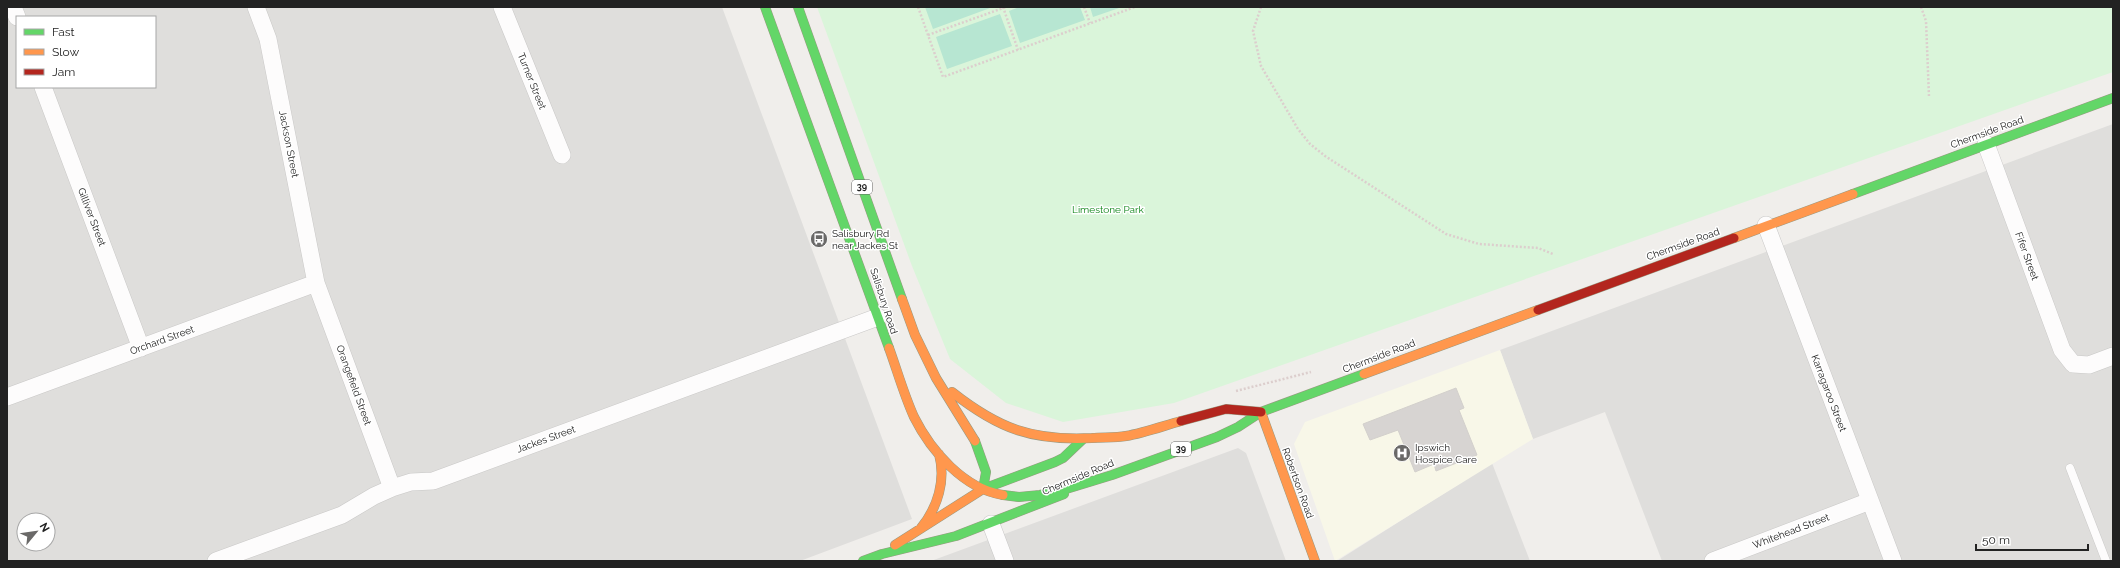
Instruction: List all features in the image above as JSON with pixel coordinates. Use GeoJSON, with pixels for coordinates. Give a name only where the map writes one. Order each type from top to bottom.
{"type":"FeatureCollection","features":[{"type":"Feature","properties":{"kind":"main road","name":"Salisbury Road"},"geometry":{"type":"LineString","coordinates":[[764,7],[882,316],[914,416],[925,436],[939,454],[957,472],[983,489],[1001,495],[1032,496],[1097,480]]}},
{"type":"Feature","properties":{"kind":"main road","name":"Salisbury Road"},"geometry":{"type":"LineString","coordinates":[[798,7],[902,310],[929,366],[974,439],[986,472],[983,489]]}},
{"type":"Feature","properties":{"kind":"main road","name":"Chermside Road"},"geometry":{"type":"LineString","coordinates":[[863,561],[882,554],[956,536],[990,524],[1097,480],[1230,432],[1261,412],[2113,98]]}},
{"type":"Feature","properties":{"kind":"main road","name":"Salisbury Road"},"geometry":{"type":"LineString","coordinates":[[929,366],[964,403],[1001,425],[1044,437],[1087,438]]}},
{"type":"Feature","properties":{"kind":"main road","name":"Chermside Road"},"geometry":{"type":"LineString","coordinates":[[882,554],[983,489],[1055,462],[1087,438],[1125,436],[1226,409],[1261,412]]}},
{"type":"Feature","properties":{"kind":"main road","name":"Robertson Road"},"geometry":{"type":"LineString","coordinates":[[1261,412],[1315,561]]}},
{"type":"Feature","properties":{"kind":"main road"},"geometry":{"type":"LineString","coordinates":[[920,529],[926,522],[933,508],[942,480],[943,468],[939,454]]}},
{"type":"Feature","properties":{"kind":"main road"},"geometry":{"type":"LineString","coordinates":[[978,502],[983,489]]}},
{"type":"Feature","properties":{"kind":"main road","name":"Chermside Road"},"geometry":{"type":"LineString","coordinates":[[920,545],[952,527]]}},
{"type":"Feature","properties":{"kind":"street","name":"Jackson Street"},"geometry":{"type":"LineString","coordinates":[[256,7],[268,39],[316,283]]}},
{"type":"Feature","properties":{"kind":"street","name":"Turner Street"},"geometry":{"type":"LineString","coordinates":[[502,7],[562,155]]}},
{"type":"Feature","properties":{"kind":"street","name":"Gilliver Street"},"geometry":{"type":"LineString","coordinates":[[43,88],[141,348]]}},
{"type":"Feature","properties":{"kind":"street","name":"Fifer Street"},"geometry":{"type":"LineString","coordinates":[[1986,144],[2062,350],[2073,364],[2089,365],[2113,356]]}},
{"type":"Feature","properties":{"kind":"street","name":"Karragaroo Street"},"geometry":{"type":"LineString","coordinates":[[1766,225],[1892,561]]}},
{"type":"Feature","properties":{"kind":"street","name":"Orchard Street"},"geometry":{"type":"LineString","coordinates":[[7,397],[316,283]]}},
{"type":"Feature","properties":{"kind":"street","name":"Orangefield Street"},"geometry":{"type":"LineString","coordinates":[[316,283],[392,488]]}},
{"type":"Feature","properties":{"kind":"street","name":"Jackes Street"},"geometry":{"type":"LineString","coordinates":[[216,561],[342,515],[374,496],[392,488],[411,482],[433,481],[882,316]]}},
{"type":"Feature","properties":{"kind":"street","name":"Whitehead Street"},"geometry":{"type":"LineString","coordinates":[[1712,561],[1870,501]]}},
{"type":"Feature","properties":{"kind":"street"},"geometry":{"type":"LineString","coordinates":[[990,524],[1005,561]]}},
{"type":"Feature","properties":{"kind":"lane"},"geometry":{"type":"LineString","coordinates":[[2070,468],[2106,561]]}},
{"type":"Feature","properties":{"kind":"path"},"geometry":{"type":"LineString","coordinates":[[918,7],[942,77],[1135,7]]}},
{"type":"Feature","properties":{"kind":"path"},"geometry":{"type":"LineString","coordinates":[[928,35],[1004,7],[1018,50]]}},
{"type":"Feature","properties":{"kind":"path"},"geometry":{"type":"LineString","coordinates":[[1084,7],[1090,23]]}},
{"type":"Feature","properties":{"kind":"path"},"geometry":{"type":"LineString","coordinates":[[1261,7],[1253,31],[1261,66],[1298,129],[1310,144],[1325,156],[1446,234],[1479,244],[1538,248],[1553,254]]}},
{"type":"Feature","properties":{"kind":"path"},"geometry":{"type":"LineString","coordinates":[[1921,7],[1926,21],[1929,97]]}},
{"type":"Feature","properties":{"kind":"path"},"geometry":{"type":"LineString","coordinates":[[1232,392],[1312,372]]}},
{"type":"Feature","properties":{"kind":"shaded area"},"geometry":{"type":"Polygon","coordinates":[[[7,7],[722,7],[912,519],[800,561],[7,561],[7,7]]]}},
{"type":"Feature","properties":{"kind":"shaded area"},"geometry":{"type":"Polygon","coordinates":[[[2113,124],[2113,561],[1662,561],[1605,412],[1533,439],[1500,350],[2113,124]]]}},
{"type":"Feature","properties":{"kind":"shaded area","name":"Ipswich Hospice Care"},"geometry":{"type":"Polygon","coordinates":[[[1500,350],[1533,439],[1335,561],[1294,444],[1305,422],[1500,350]]]}},
{"type":"Feature","properties":{"kind":"shaded area"},"geometry":{"type":"Polygon","coordinates":[[[1238,448],[1246,453],[1286,561],[931,561],[1238,448]]]}},
{"type":"Feature","properties":{"kind":"shaded area"},"geometry":{"type":"Polygon","coordinates":[[[1492,463],[1530,561],[1337,561],[1492,463]]]}},
{"type":"Feature","properties":{"kind":"green space","name":"Limestone Park"},"geometry":{"type":"Polygon","coordinates":[[[817,7],[2113,7],[2113,72],[1174,403],[1063,422],[1006,403],[950,359],[912,266],[817,7]]]}},
{"type":"Feature","properties":{"kind":"green space"},"geometry":{"type":"Polygon","coordinates":[[[925,7],[993,7],[933,29],[925,7]]]}},
{"type":"Feature","properties":{"kind":"green space"},"geometry":{"type":"Polygon","coordinates":[[[1019,7],[1080,7],[1085,20],[1020,43],[1009,11],[1019,7]]]}},
{"type":"Feature","properties":{"kind":"green space"},"geometry":{"type":"Polygon","coordinates":[[[1090,7],[1122,7],[1093,17],[1090,7]]]}},
{"type":"Feature","properties":{"kind":"green space"},"geometry":{"type":"Polygon","coordinates":[[[1000,14],[1012,46],[947,69],[936,37],[1000,14]]]}},
{"type":"Feature","properties":{"kind":"building"},"geometry":{"type":"Polygon","coordinates":[[[1456,388],[1464,408],[1459,410],[1477,455],[1436,471],[1434,464],[1415,472],[1398,430],[1370,440],[1363,424],[1456,388]]]}},
{"type":"Feature","properties":{"kind":"traffic: fast"},"geometry":{"type":"LineString","coordinates":[[765,7],[889,348]]}},
{"type":"Feature","properties":{"kind":"traffic: fast"},"geometry":{"type":"LineString","coordinates":[[798,7],[902,299]]}},
{"type":"Feature","properties":{"kind":"traffic: fast"},"geometry":{"type":"LineString","coordinates":[[1853,194],[2113,98]]}},
{"type":"Feature","properties":{"kind":"traffic: fast"},"geometry":{"type":"LineString","coordinates":[[1003,495],[1019,497],[1040,495],[1063,490],[1112,475],[1217,437],[1238,427],[1261,412],[1364,374]]}},
{"type":"Feature","properties":{"kind":"traffic: fast"},"geometry":{"type":"LineString","coordinates":[[983,489],[1055,462],[1063,458],[1083,439]]}},
{"type":"Feature","properties":{"kind":"traffic: fast"},"geometry":{"type":"LineString","coordinates":[[975,441],[986,472],[983,489]]}},
{"type":"Feature","properties":{"kind":"traffic: fast"},"geometry":{"type":"LineString","coordinates":[[863,561],[882,554],[956,536],[1064,494]]}},
{"type":"Feature","properties":{"kind":"traffic: slow"},"geometry":{"type":"LineString","coordinates":[[1734,238],[1853,194]]}},
{"type":"Feature","properties":{"kind":"traffic: slow"},"geometry":{"type":"LineString","coordinates":[[902,299],[915,335],[936,378],[975,441]]}},
{"type":"Feature","properties":{"kind":"traffic: slow"},"geometry":{"type":"LineString","coordinates":[[1364,374],[1538,310]]}},
{"type":"Feature","properties":{"kind":"traffic: slow"},"geometry":{"type":"LineString","coordinates":[[889,348],[910,409],[921,430],[939,455],[962,477],[975,485],[1003,495]]}},
{"type":"Feature","properties":{"kind":"traffic: slow"},"geometry":{"type":"LineString","coordinates":[[952,392],[969,405],[1001,424],[1034,435],[1071,438],[1122,437],[1181,421]]}},
{"type":"Feature","properties":{"kind":"traffic: slow"},"geometry":{"type":"LineString","coordinates":[[1261,412],[1315,561]]}},
{"type":"Feature","properties":{"kind":"traffic: slow"},"geometry":{"type":"LineString","coordinates":[[921,528],[932,511],[939,493],[942,474],[939,454]]}},
{"type":"Feature","properties":{"kind":"traffic: slow"},"geometry":{"type":"LineString","coordinates":[[895,545],[983,489]]}},
{"type":"Feature","properties":{"kind":"traffic: jam"},"geometry":{"type":"LineString","coordinates":[[1538,310],[1734,238]]}},
{"type":"Feature","properties":{"kind":"traffic: jam"},"geometry":{"type":"LineString","coordinates":[[1181,421],[1226,409],[1261,412]]}},
{"type":"Feature","properties":{"kind":"place","name":"Salisbury Rd near Jackes St"},"geometry":{"type":"Point","coordinates":[819,239]}},
{"type":"Feature","properties":{"kind":"place","name":"Ipswich Hospice Care"},"geometry":{"type":"Point","coordinates":[1402,453]}}]}
